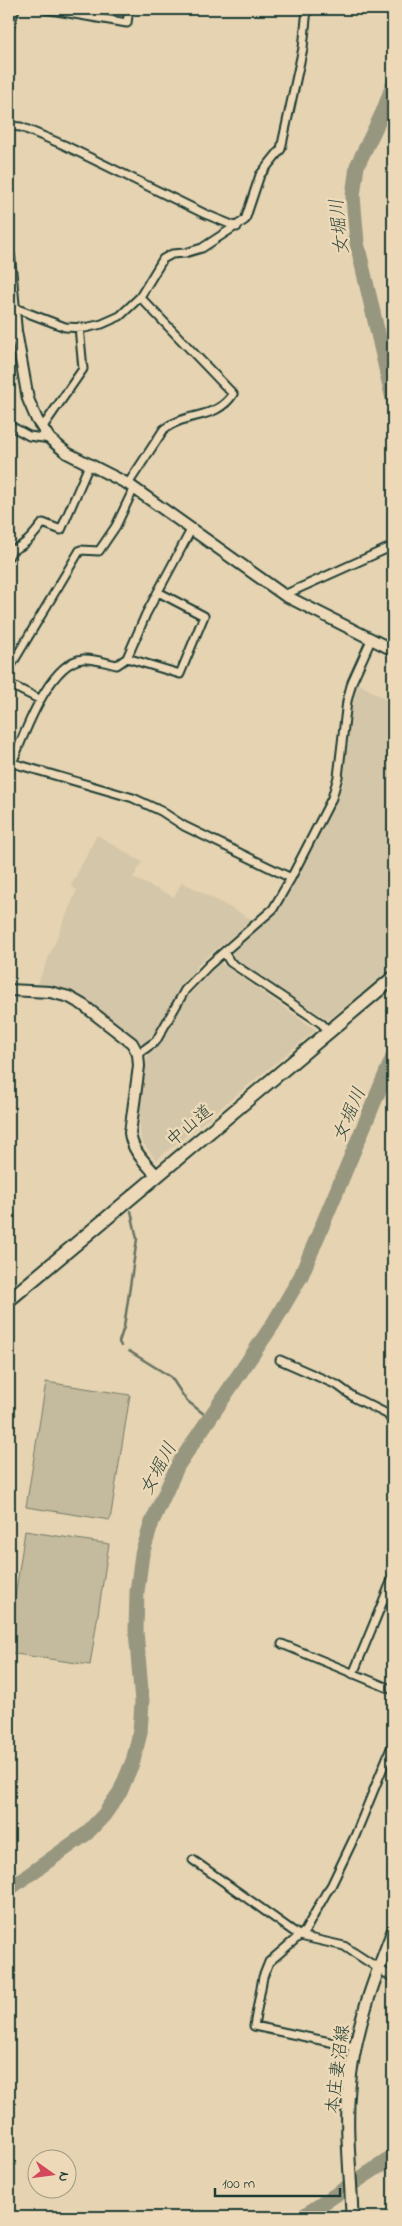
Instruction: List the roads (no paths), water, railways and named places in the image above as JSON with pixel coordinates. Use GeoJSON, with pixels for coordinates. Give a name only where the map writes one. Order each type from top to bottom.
{"type":"FeatureCollection","features":[{"type":"Feature","properties":{"kind":"highway","name":"中山道"},"geometry":{"type":"LineString","coordinates":[[9,1300],[393,978]]}},
{"type":"Feature","properties":{"kind":"main road","name":"本庄妻沼線"},"geometry":{"type":"LineString","coordinates":[[352,2216],[348,2104],[354,2047],[364,2006],[393,1931]]}},
{"type":"Feature","properties":{"kind":"street"},"geometry":{"type":"LineString","coordinates":[[9,29],[15,9]]}},
{"type":"Feature","properties":{"kind":"street"},"geometry":{"type":"LineString","coordinates":[[45,9],[126,23],[129,9]]}},
{"type":"Feature","properties":{"kind":"street"},"geometry":{"type":"LineString","coordinates":[[11,307],[65,327],[102,324],[120,316],[140,297],[163,259],[172,254],[185,254],[202,248],[237,227],[245,220],[260,175],[281,149],[303,48],[308,9]]}},
{"type":"Feature","properties":{"kind":"street"},"geometry":{"type":"LineString","coordinates":[[9,126],[21,127],[64,145],[205,214],[237,227]]}},
{"type":"Feature","properties":{"kind":"street"},"geometry":{"type":"LineString","coordinates":[[9,256],[11,307],[28,399],[36,420],[50,438],[68,453],[131,486],[284,595],[393,650]]}},
{"type":"Feature","properties":{"kind":"street"},"geometry":{"type":"LineString","coordinates":[[9,669],[80,550],[99,551],[116,526],[131,486],[164,429],[172,423],[213,412],[227,404],[233,394],[140,297]]}},
{"type":"Feature","properties":{"kind":"street"},"geometry":{"type":"LineString","coordinates":[[42,428],[83,369],[79,327]]}},
{"type":"Feature","properties":{"kind":"street"},"geometry":{"type":"LineString","coordinates":[[9,340],[16,331]]}},
{"type":"Feature","properties":{"kind":"street"},"geometry":{"type":"LineString","coordinates":[[9,425],[30,436],[50,438]]}},
{"type":"Feature","properties":{"kind":"street"},"geometry":{"type":"LineString","coordinates":[[9,556],[12,550],[22,547],[43,523],[61,530],[90,463]]}},
{"type":"Feature","properties":{"kind":"street"},"geometry":{"type":"LineString","coordinates":[[191,530],[158,592],[127,658],[117,665],[84,659],[68,663],[39,699],[10,763],[133,798],[161,811],[184,826],[291,878]]}},
{"type":"Feature","properties":{"kind":"street"},"geometry":{"type":"LineString","coordinates":[[284,595],[393,546]]}},
{"type":"Feature","properties":{"kind":"street"},"geometry":{"type":"LineString","coordinates":[[127,658],[180,674],[204,616],[158,592]]}},
{"type":"Feature","properties":{"kind":"street"},"geometry":{"type":"LineString","coordinates":[[138,1054],[156,1041],[185,990],[209,965],[273,909],[291,878],[332,798],[338,777],[347,701],[352,682],[370,640]]}},
{"type":"Feature","properties":{"kind":"street"},"geometry":{"type":"LineString","coordinates":[[9,684],[39,699]]}},
{"type":"Feature","properties":{"kind":"street"},"geometry":{"type":"LineString","coordinates":[[224,952],[230,962],[321,1023],[330,1032]]}},
{"type":"Feature","properties":{"kind":"street"},"geometry":{"type":"LineString","coordinates":[[9,990],[50,992],[69,997],[83,1005],[132,1043],[138,1054],[139,1066],[130,1133],[131,1143],[157,1176]]}},
{"type":"Feature","properties":{"kind":"street"},"geometry":{"type":"LineString","coordinates":[[280,1360],[337,1384],[356,1398],[387,1414],[393,1422]]}},
{"type":"Feature","properties":{"kind":"street"},"geometry":{"type":"LineString","coordinates":[[353,1674],[393,1577]]}},
{"type":"Feature","properties":{"kind":"street"},"geometry":{"type":"LineString","coordinates":[[282,1644],[393,1690]]}},
{"type":"Feature","properties":{"kind":"street"},"geometry":{"type":"LineString","coordinates":[[354,2047],[254,2026],[265,1969],[278,1953],[305,1931],[331,1886],[355,1836],[393,1743]]}},
{"type":"Feature","properties":{"kind":"street"},"geometry":{"type":"LineString","coordinates":[[193,1860],[300,1936],[337,1943],[356,1953],[393,1978]]}},
{"type":"Feature","properties":{"kind":"waterway","name":"女堀川"},"geometry":{"type":"LineString","coordinates":[[393,85],[383,112],[357,166],[353,196],[357,243],[393,399]]}},
{"type":"Feature","properties":{"kind":"waterway","name":"女堀川"},"geometry":{"type":"LineString","coordinates":[[9,1889],[86,1834],[104,1815],[120,1792],[133,1761],[140,1733],[142,1702],[136,1631],[137,1592],[142,1554],[152,1522],[178,1465],[273,1324],[301,1276],[393,1057]]}},
{"type":"Feature","properties":{"kind":"waterway"},"geometry":{"type":"LineString","coordinates":[[121,1346],[119,1342],[124,1327],[137,1239],[131,1211]]}},
{"type":"Feature","properties":{"kind":"waterway"},"geometry":{"type":"LineString","coordinates":[[129,1351],[171,1377],[186,1400],[209,1418]]}},
{"type":"Feature","properties":{"kind":"waterway"},"geometry":{"type":"LineString","coordinates":[[302,2217],[393,2157]]}}]}
